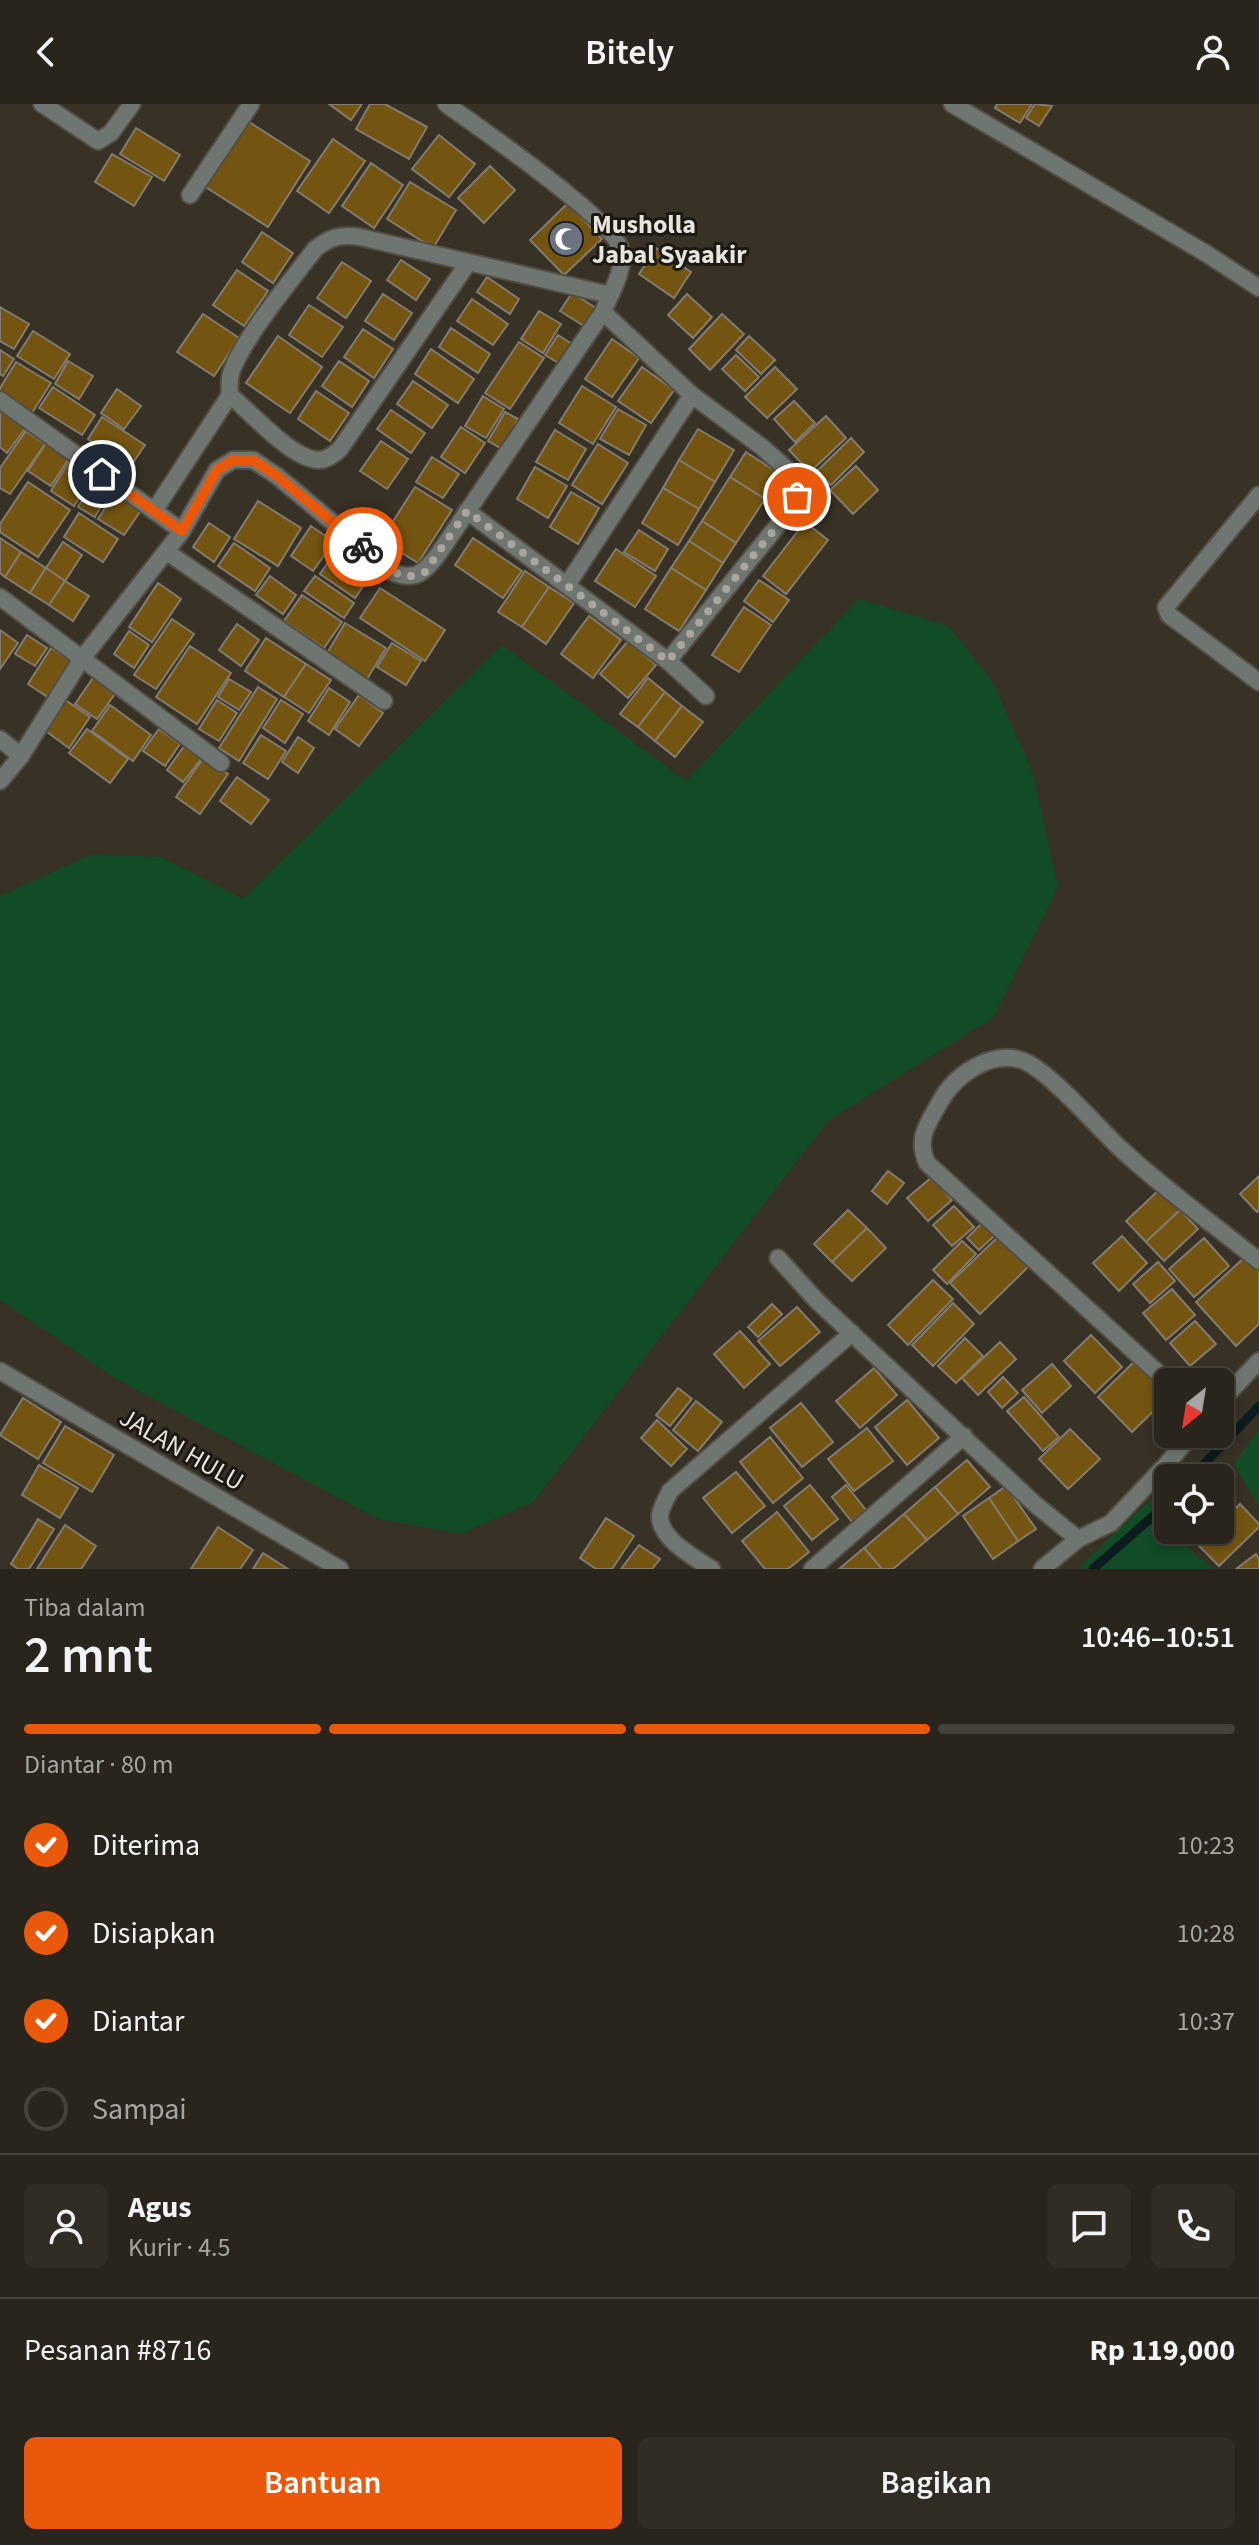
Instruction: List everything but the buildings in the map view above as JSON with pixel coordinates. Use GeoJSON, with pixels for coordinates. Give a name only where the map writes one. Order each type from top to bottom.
{"type":"FeatureCollection","features":[{"type":"Feature","properties":{"kind":"street"},"geometry":{"type":"LineString","coordinates":[[42,104],[98,141],[111,133],[132,104]]}},
{"type":"Feature","properties":{"kind":"street"},"geometry":{"type":"LineString","coordinates":[[190,195],[251,104]]}},
{"type":"Feature","properties":{"kind":"street"},"geometry":{"type":"LineString","coordinates":[[0,781],[21,756],[81,660],[182,531],[217,470],[233,460],[253,460],[277,476],[392,572],[403,577],[415,577],[425,572],[603,312],[623,252],[606,226],[446,104]]}},
{"type":"Feature","properties":{"kind":"street"},"geometry":{"type":"LineString","coordinates":[[952,104],[978,110],[1259,288]]}},
{"type":"Feature","properties":{"kind":"street"},"geometry":{"type":"LineString","coordinates":[[154,511],[230,395],[229,381],[243,350],[315,249],[327,239],[344,235],[360,237],[610,295]]}},
{"type":"Feature","properties":{"kind":"street"},"geometry":{"type":"LineString","coordinates":[[230,395],[293,450],[315,460],[329,458],[340,449],[468,263]]}},
{"type":"Feature","properties":{"kind":"street"},"geometry":{"type":"LineString","coordinates":[[603,312],[692,395],[790,472],[797,487],[797,497],[778,525],[668,661]]}},
{"type":"Feature","properties":{"kind":"street"},"geometry":{"type":"LineString","coordinates":[[567,585],[692,395]]}},
{"type":"Feature","properties":{"kind":"street"},"geometry":{"type":"LineString","coordinates":[[0,400],[182,531]]}},
{"type":"Feature","properties":{"kind":"street"},"geometry":{"type":"LineString","coordinates":[[1259,495],[1166,607],[1169,615],[1259,682]]}},
{"type":"Feature","properties":{"kind":"street"},"geometry":{"type":"LineString","coordinates":[[467,511],[668,661],[706,696]]}},
{"type":"Feature","properties":{"kind":"street"},"geometry":{"type":"LineString","coordinates":[[167,552],[384,701]]}},
{"type":"Feature","properties":{"kind":"street"},"geometry":{"type":"LineString","coordinates":[[0,597],[221,763]]}},
{"type":"Feature","properties":{"kind":"street"},"geometry":{"type":"LineString","coordinates":[[0,739],[21,756]]}},
{"type":"Feature","properties":{"kind":"street"},"geometry":{"type":"LineString","coordinates":[[1154,1369],[927,1163],[921,1148],[925,1128],[945,1093],[975,1065],[996,1059],[1020,1060],[1041,1072],[1123,1151],[1259,1261]]}},
{"type":"Feature","properties":{"kind":"street"},"geometry":{"type":"LineString","coordinates":[[778,1258],[817,1301],[1036,1505],[1078,1539]]}},
{"type":"Feature","properties":{"kind":"street"},"geometry":{"type":"LineString","coordinates":[[712,1569],[665,1532],[660,1515],[670,1491],[852,1333]]}},
{"type":"Feature","properties":{"kind":"street"},"geometry":{"type":"LineString","coordinates":[[1234,1387],[1259,1361]]}},
{"type":"Feature","properties":{"kind":"street","name":"JALAN HULU"},"geometry":{"type":"LineString","coordinates":[[3,1378],[340,1569]]}},
{"type":"Feature","properties":{"kind":"street"},"geometry":{"type":"LineString","coordinates":[[812,1569],[964,1436]]}},
{"type":"Feature","properties":{"kind":"street"},"geometry":{"type":"LineString","coordinates":[[1042,1569],[1078,1539],[1111,1523],[1180,1448]]}},
{"type":"Feature","properties":{"kind":"green space"},"geometry":{"type":"Polygon","coordinates":[[[859,599],[949,626],[994,684],[1033,774],[1058,887],[994,1017],[828,1121],[533,1502],[461,1534],[378,1519],[116,1379],[0,1300],[0,896],[92,854],[161,857],[243,899],[502,645],[686,781],[859,599]]]}},
{"type":"Feature","properties":{"kind":"green space"},"geometry":{"type":"Polygon","coordinates":[[[1259,1429],[1259,1506],[1234,1464],[1259,1429]]]}},
{"type":"Feature","properties":{"kind":"green space"},"geometry":{"type":"Polygon","coordinates":[[[1150,1500],[1154,1505],[1154,1544],[1185,1544],[1214,1569],[1077,1569],[1150,1500]]]}},
{"type":"Feature","properties":{"kind":"waterway"},"geometry":{"type":"LineString","coordinates":[[1204,1464],[1259,1406]]}},
{"type":"Feature","properties":{"kind":"waterway"},"geometry":{"type":"LineString","coordinates":[[1093,1569],[1154,1515]]}},
{"type":"Feature","properties":{"kind":"way so far"},"geometry":{"type":"LineString","coordinates":[[363,547],[392,572],[403,577],[415,577],[425,572],[467,511],[668,661],[797,497]]}},
{"type":"Feature","properties":{"kind":"place","name":"Musholla Jabal Syaakir"},"geometry":{"type":"Point","coordinates":[566,239]}},
{"type":"Feature","properties":{"kind":"route"},"geometry":{"type":"LineString","coordinates":[[102,474],[182,531],[217,470],[233,460],[253,460],[363,547]]}}]}
